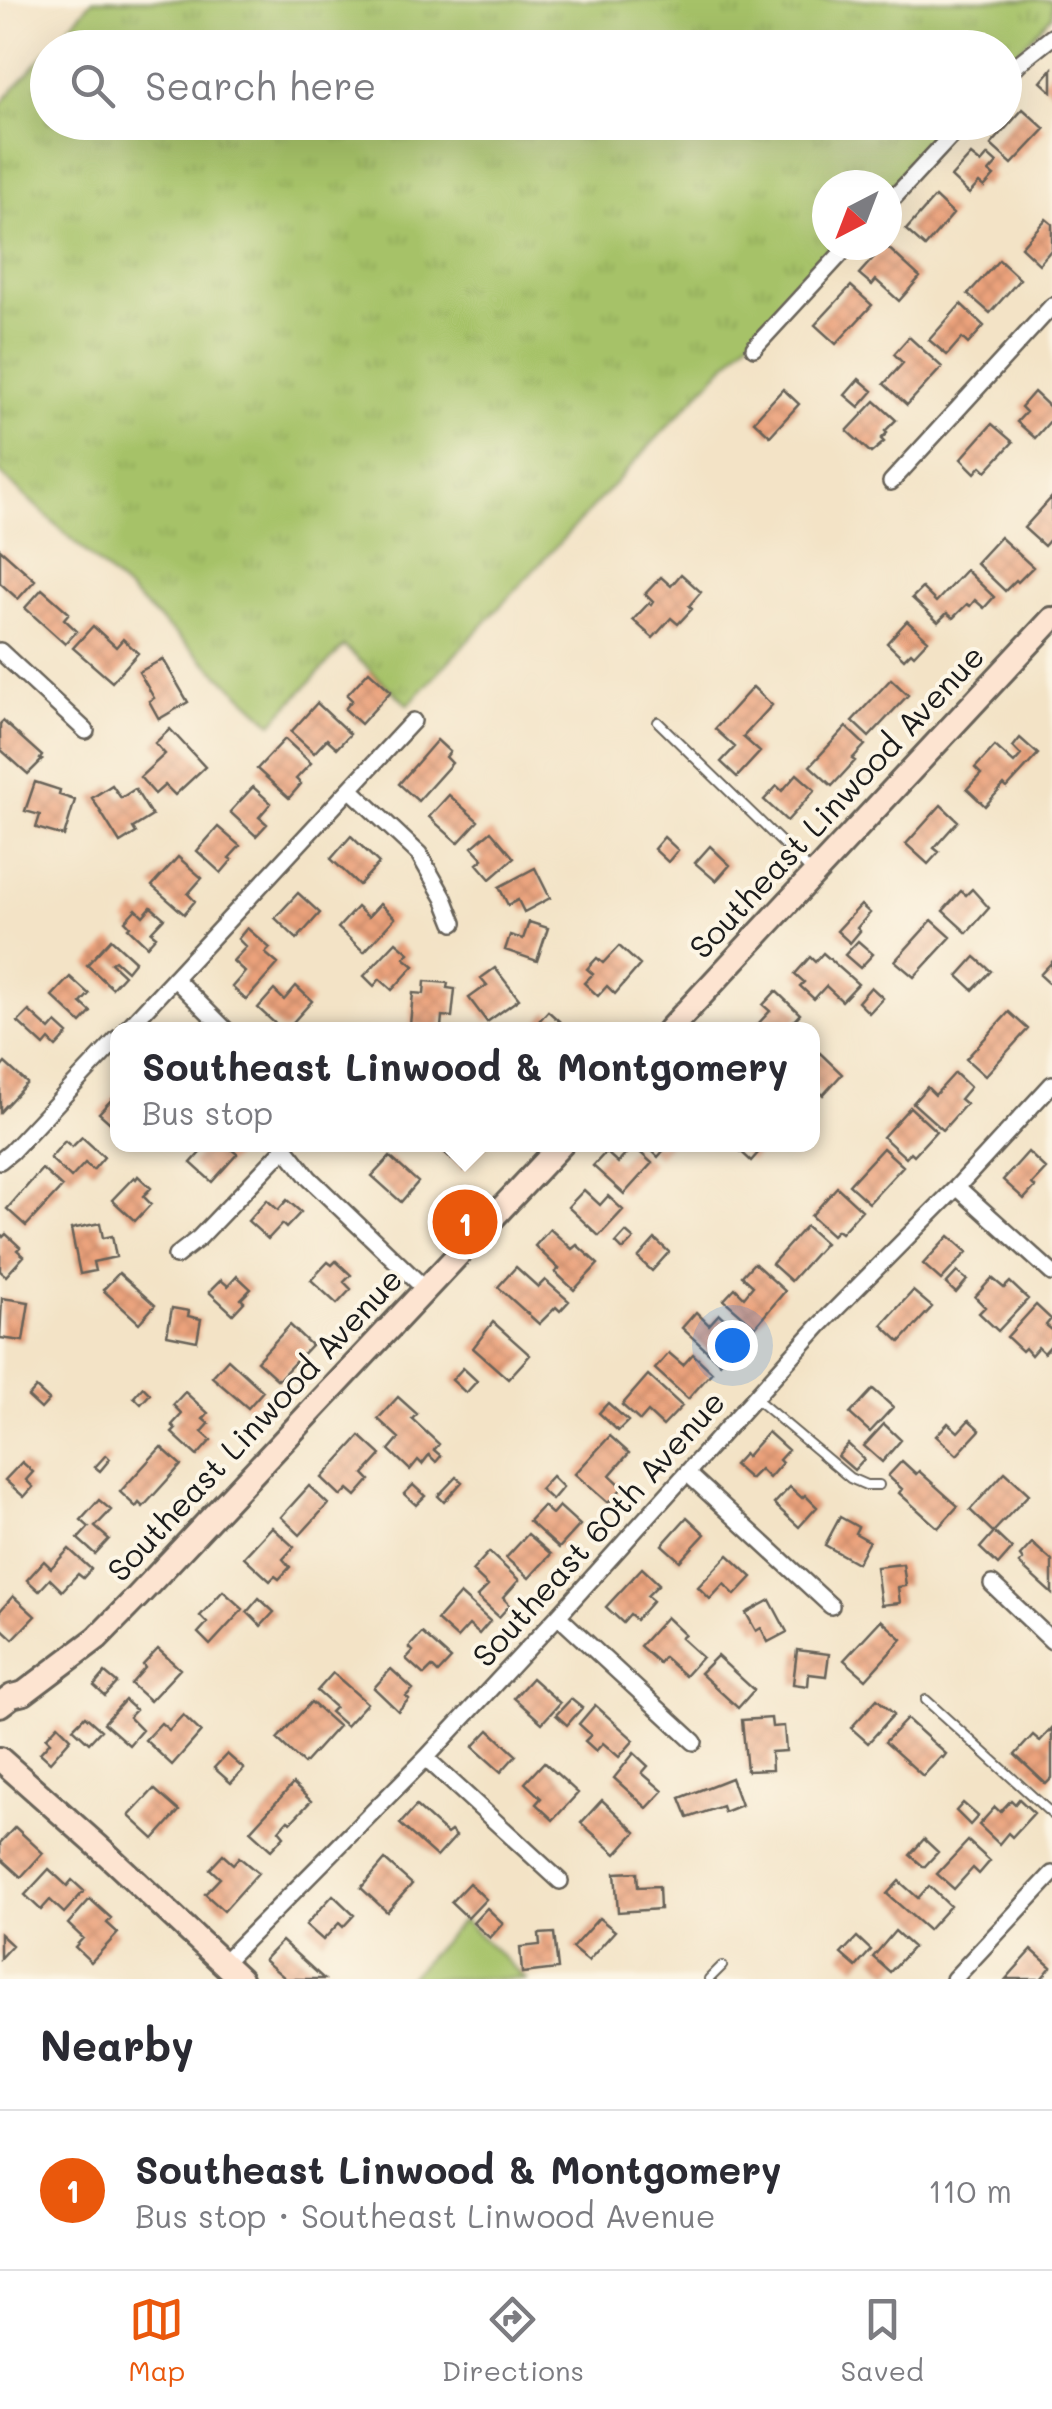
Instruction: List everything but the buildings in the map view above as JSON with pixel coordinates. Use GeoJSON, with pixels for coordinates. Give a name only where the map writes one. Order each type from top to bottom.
{"type":"FeatureCollection","features":[{"type":"Feature","properties":{"kind":"main road","name":"Southeast Linwood Avenue"},"geometry":{"type":"LineString","coordinates":[[676,1022],[1052,618]]}},
{"type":"Feature","properties":{"kind":"main road","name":"Southeast Linwood Avenue"},"geometry":{"type":"LineString","coordinates":[[0,1705],[24,1693],[99,1636],[555,1152]]}},
{"type":"Feature","properties":{"kind":"main road","name":"Southeast Linwood Avenue"},"geometry":{"type":"LineString","coordinates":[[0,1723],[20,1706],[24,1693]]}},
{"type":"Feature","properties":{"kind":"main road"},"geometry":{"type":"LineString","coordinates":[[0,1758],[232,1971]]}},
{"type":"Feature","properties":{"kind":"street"},"geometry":{"type":"LineString","coordinates":[[1022,62],[1052,37]]}},
{"type":"Feature","properties":{"kind":"street"},"geometry":{"type":"LineString","coordinates":[[902,188],[947,140]]}},
{"type":"Feature","properties":{"kind":"street"},"geometry":{"type":"LineString","coordinates":[[754,348],[835,260]]}},
{"type":"Feature","properties":{"kind":"street"},"geometry":{"type":"LineString","coordinates":[[890,482],[1052,306]]}},
{"type":"Feature","properties":{"kind":"street"},"geometry":{"type":"LineString","coordinates":[[0,651],[86,731]]}},
{"type":"Feature","properties":{"kind":"street"},"geometry":{"type":"LineString","coordinates":[[133,1022],[412,721]]}},
{"type":"Feature","properties":{"kind":"street"},"geometry":{"type":"LineString","coordinates":[[350,789],[418,854],[454,924]]}},
{"type":"Feature","properties":{"kind":"street"},"geometry":{"type":"LineString","coordinates":[[174,978],[218,1022]]}},
{"type":"Feature","properties":{"kind":"street"},"geometry":{"type":"LineString","coordinates":[[0,1161],[110,1047]]}},
{"type":"Feature","properties":{"kind":"street","name":"Southeast 60th Avenue"},"geometry":{"type":"LineString","coordinates":[[232,1971],[819,1326],[957,1187],[1052,1084]]}},
{"type":"Feature","properties":{"kind":"street"},"geometry":{"type":"LineString","coordinates":[[176,1256],[199,1238],[278,1152]]}},
{"type":"Feature","properties":{"kind":"street"},"geometry":{"type":"LineString","coordinates":[[287,1152],[309,1178],[426,1290]]}},
{"type":"Feature","properties":{"kind":"street"},"geometry":{"type":"LineString","coordinates":[[957,1187],[1052,1273]]}},
{"type":"Feature","properties":{"kind":"street"},"geometry":{"type":"LineString","coordinates":[[688,1473],[831,1606]]}},
{"type":"Feature","properties":{"kind":"street"},"geometry":{"type":"LineString","coordinates":[[992,1584],[1052,1641]]}},
{"type":"Feature","properties":{"kind":"street"},"geometry":{"type":"LineString","coordinates":[[558,1616],[694,1742]]}},
{"type":"Feature","properties":{"kind":"street"},"geometry":{"type":"LineString","coordinates":[[426,1758],[560,1882]]}},
{"type":"Feature","properties":{"kind":"street"},"geometry":{"type":"LineString","coordinates":[[954,1979],[1052,1874]]}},
{"type":"Feature","properties":{"kind":"lane"},"geometry":{"type":"LineString","coordinates":[[658,722],[814,874]]}},
{"type":"Feature","properties":{"kind":"lane"},"geometry":{"type":"LineString","coordinates":[[755,1398],[840,1472],[858,1482],[879,1485]]}},
{"type":"Feature","properties":{"kind":"lane"},"geometry":{"type":"LineString","coordinates":[[926,1700],[1052,1814]]}},
{"type":"Feature","properties":{"kind":"lane"},"geometry":{"type":"LineString","coordinates":[[710,1979],[722,1966]]}},
{"type":"Feature","properties":{"kind":"green space"},"geometry":{"type":"Polygon","coordinates":[[[93,0],[1052,2],[1052,15],[1022,48],[1022,30],[66,30],[93,0]]]}},
{"type":"Feature","properties":{"kind":"green space"},"geometry":{"type":"Polygon","coordinates":[[[30,71],[30,140],[935,140],[902,175],[902,170],[812,170],[812,260],[823,260],[408,705],[344,646],[272,723],[0,473],[0,105],[30,71]]]}},
{"type":"Feature","properties":{"kind":"green space"},"geometry":{"type":"Polygon","coordinates":[[[463,1920],[526,1979],[408,1979],[463,1920]]]}},
{"type":"Feature","properties":{"kind":"place","name":"Southeast Linwood & Montgomery"},"geometry":{"type":"Point","coordinates":[465,1222]}}]}
